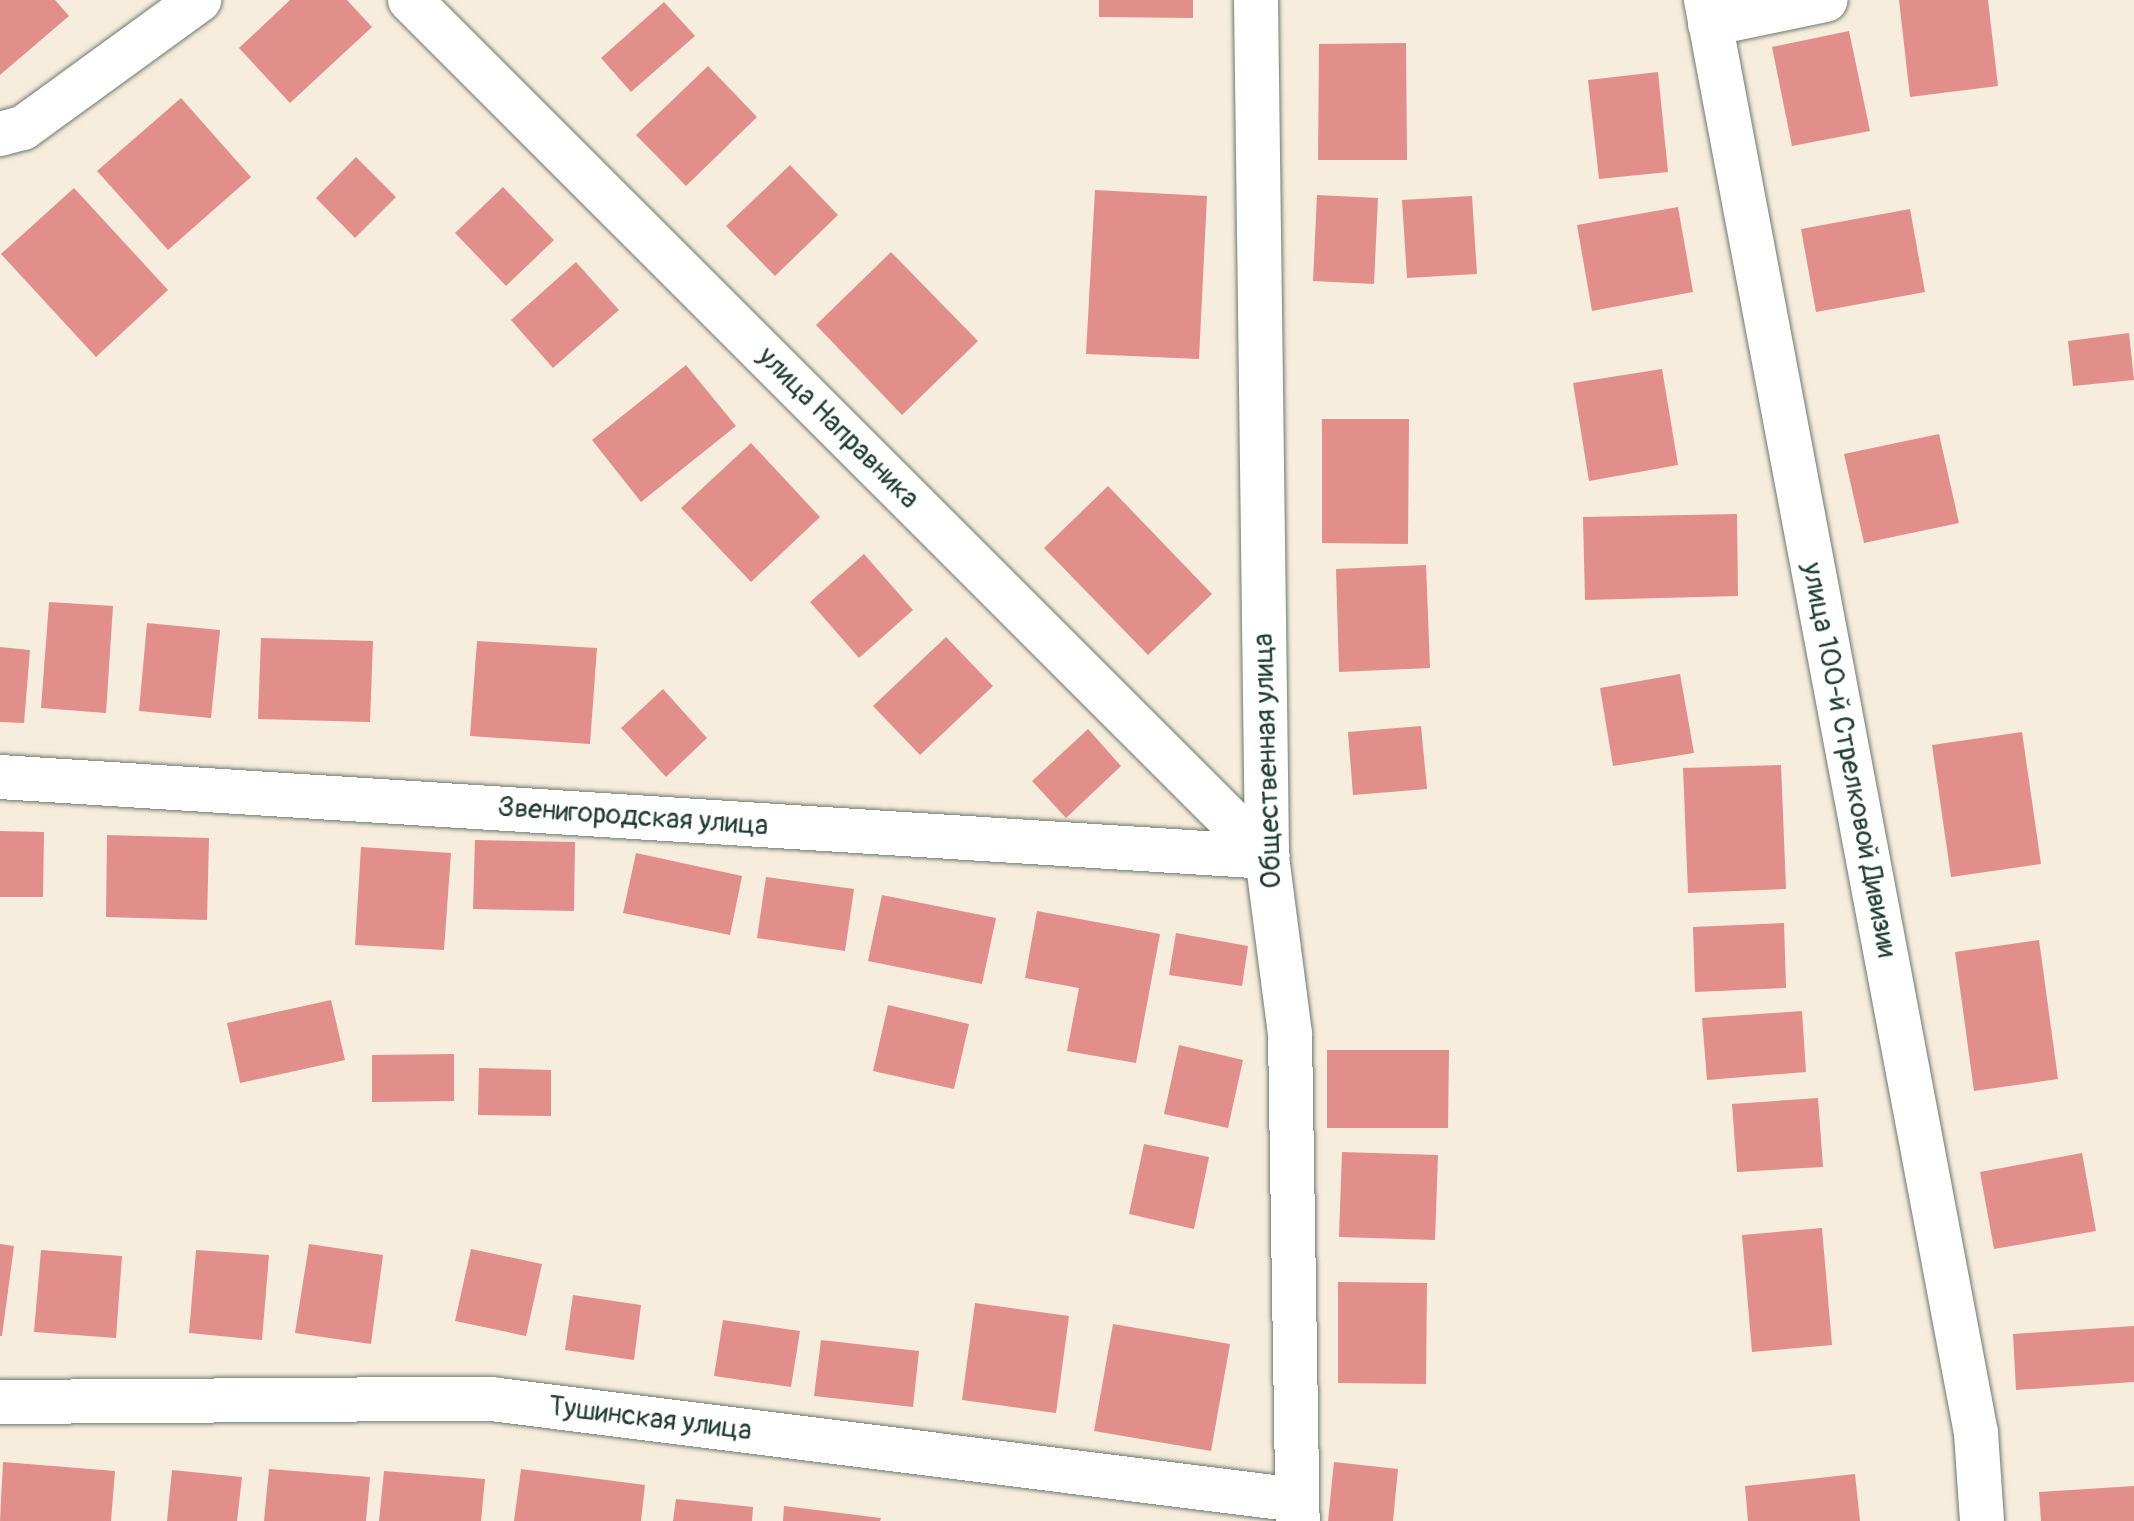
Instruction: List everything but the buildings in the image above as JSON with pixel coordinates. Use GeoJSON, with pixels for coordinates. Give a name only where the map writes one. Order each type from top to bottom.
{"type":"FeatureCollection","features":[{"type":"Feature","properties":{"kind":"street"},"geometry":{"type":"LineString","coordinates":[[0,134],[23,128],[199,0]]}},
{"type":"Feature","properties":{"kind":"street","name":"улица Направника"},"geometry":{"type":"LineString","coordinates":[[410,0],[1267,857]]}},
{"type":"Feature","properties":{"kind":"street","name":"Общественная улица"},"geometry":{"type":"LineString","coordinates":[[1256,0],[1267,857],[1290,1034],[1297,1510]]}},
{"type":"Feature","properties":{"kind":"street"},"geometry":{"type":"LineString","coordinates":[[1708,12],[1826,0]]}},
{"type":"Feature","properties":{"kind":"street","name":"улица 100-й Стрелковой Дивизии"},"geometry":{"type":"LineString","coordinates":[[1708,12],[1973,1417],[1982,1521]]}},
{"type":"Feature","properties":{"kind":"street","name":"Звенигородская улица"},"geometry":{"type":"LineString","coordinates":[[0,777],[1267,857]]}},
{"type":"Feature","properties":{"kind":"street","name":"Тушинская улица"},"geometry":{"type":"LineString","coordinates":[[0,1402],[491,1399],[1297,1510]]}}]}
